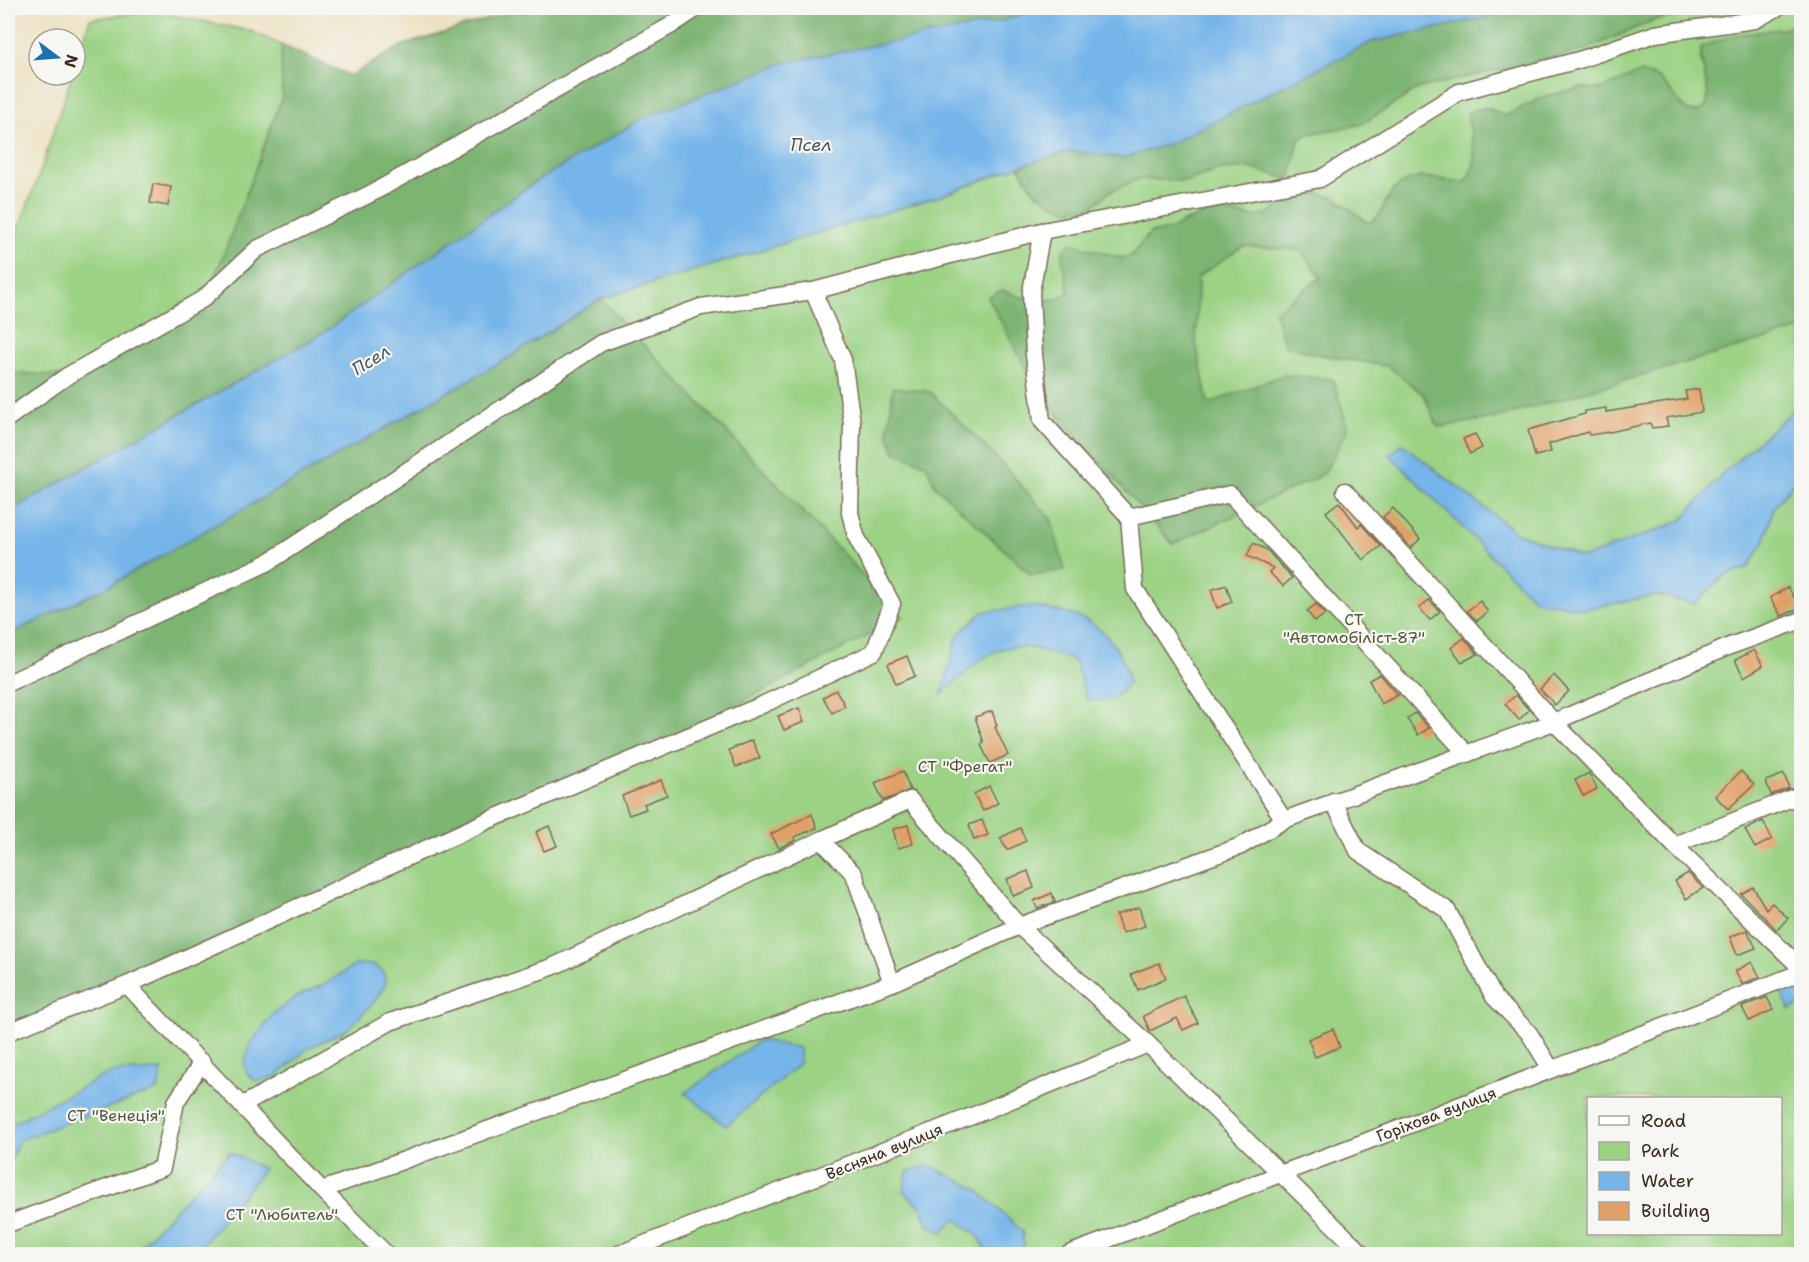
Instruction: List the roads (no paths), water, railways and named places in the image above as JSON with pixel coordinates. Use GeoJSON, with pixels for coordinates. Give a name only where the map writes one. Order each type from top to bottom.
{"type":"FeatureCollection","features":[{"type":"Feature","properties":{"kind":"street"},"geometry":{"type":"LineString","coordinates":[[8,418],[67,376],[203,299],[257,249],[374,192],[670,26],[697,8]]}},
{"type":"Feature","properties":{"kind":"street"},"geometry":{"type":"LineString","coordinates":[[8,682],[267,563],[601,343],[701,308],[813,291],[1042,231],[1320,179],[1459,92],[1579,60],[1655,34],[1755,20],[1777,8]]}},
{"type":"Feature","properties":{"kind":"street"},"geometry":{"type":"LineString","coordinates":[[1042,231],[1031,292],[1034,355],[1042,421],[1129,517],[1135,590],[1284,820]]}},
{"type":"Feature","properties":{"kind":"street"},"geometry":{"type":"LineString","coordinates":[[8,1032],[127,985],[487,821],[762,705],[874,652],[892,604],[856,536],[850,513],[852,423],[843,360],[813,291]]}},
{"type":"Feature","properties":{"kind":"street"},"geometry":{"type":"LineString","coordinates":[[1345,490],[1554,722],[1674,845],[1802,970]]}},
{"type":"Feature","properties":{"kind":"street"},"geometry":{"type":"LineString","coordinates":[[1129,517],[1230,494],[1467,754]]}},
{"type":"Feature","properties":{"kind":"street"},"geometry":{"type":"LineString","coordinates":[[322,1190],[892,983],[1019,926],[1241,846],[1284,820],[1554,722],[1730,646],[1802,620]]}},
{"type":"Feature","properties":{"kind":"street"},"geometry":{"type":"LineString","coordinates":[[1674,845],[1802,794]]}},
{"type":"Feature","properties":{"kind":"street"},"geometry":{"type":"LineString","coordinates":[[243,1105],[390,1022],[552,967],[910,800],[1019,926],[1148,1044],[1363,1254]]}},
{"type":"Feature","properties":{"kind":"street"},"geometry":{"type":"LineString","coordinates":[[1334,801],[1358,851],[1447,910],[1494,997],[1529,1033],[1551,1069]]}},
{"type":"Feature","properties":{"kind":"street"},"geometry":{"type":"LineString","coordinates":[[821,840],[854,874],[892,983]]}},
{"type":"Feature","properties":{"kind":"street","name":"Горіхова вулиця"},"geometry":{"type":"LineString","coordinates":[[1069,1254],[1802,970]]}},
{"type":"Feature","properties":{"kind":"street"},"geometry":{"type":"LineString","coordinates":[[127,985],[386,1254]]}},
{"type":"Feature","properties":{"kind":"street","name":"Весняна вулиця"},"geometry":{"type":"LineString","coordinates":[[619,1254],[972,1116],[1148,1044]]}},
{"type":"Feature","properties":{"kind":"street"},"geometry":{"type":"LineString","coordinates":[[8,1224],[162,1168],[176,1102],[202,1062]]}},
{"type":"Feature","properties":{"kind":"water","name":"Псел"},"geometry":{"type":"Polygon","coordinates":[[[1041,8],[1530,8],[1371,42],[1169,144],[1124,158],[1071,151],[1019,166],[943,195],[600,299],[508,358],[105,588],[8,635],[8,512],[323,333],[535,182],[644,118],[786,62],[998,22],[1041,8]]]}},
{"type":"Feature","properties":{"kind":"water"},"geometry":{"type":"Polygon","coordinates":[[[1801,404],[1801,473],[1773,509],[1765,540],[1748,568],[1725,575],[1694,604],[1656,595],[1585,609],[1535,600],[1390,455],[1402,444],[1517,533],[1584,558],[1681,521],[1724,472],[1801,404]]]}},
{"type":"Feature","properties":{"kind":"water"},"geometry":{"type":"Polygon","coordinates":[[[1031,606],[1063,612],[1090,622],[1098,628],[1113,644],[1124,664],[1129,683],[1124,689],[1111,699],[1087,700],[1075,661],[1031,648],[1015,647],[1001,649],[988,655],[942,695],[957,636],[983,612],[1031,606]]]}},
{"type":"Feature","properties":{"kind":"water"},"geometry":{"type":"Polygon","coordinates":[[[357,964],[375,965],[383,972],[386,983],[375,1001],[348,1029],[307,1049],[277,1076],[257,1081],[248,1075],[244,1065],[250,1044],[274,1013],[298,996],[325,984],[357,964]]]}},
{"type":"Feature","properties":{"kind":"water"},"geometry":{"type":"Polygon","coordinates":[[[1798,981],[1801,988],[1801,1004],[1790,1010],[1780,990],[1798,981]]]}},
{"type":"Feature","properties":{"kind":"water"},"geometry":{"type":"Polygon","coordinates":[[[760,1040],[799,1048],[799,1064],[726,1126],[685,1093],[760,1040]]]}},
{"type":"Feature","properties":{"kind":"water"},"geometry":{"type":"Polygon","coordinates":[[[162,1070],[158,1090],[19,1140],[8,1165],[8,1126],[111,1072],[162,1070]]]}},
{"type":"Feature","properties":{"kind":"water"},"geometry":{"type":"Polygon","coordinates":[[[230,1152],[264,1169],[195,1254],[133,1254],[230,1152]]]}},
{"type":"Feature","properties":{"kind":"water"},"geometry":{"type":"Polygon","coordinates":[[[928,1165],[975,1188],[1022,1231],[1025,1254],[988,1254],[979,1237],[955,1219],[942,1232],[928,1225],[922,1208],[904,1192],[907,1172],[928,1165]]]}},
{"type":"Feature","properties":{"kind":"park label","name":"СТ \"Автомобiлiст-87\""},"geometry":{"type":"Point","coordinates":[1354,628]}},
{"type":"Feature","properties":{"kind":"park label","name":"СТ \"Фрегат\""},"geometry":{"type":"Point","coordinates":[965,766]}},
{"type":"Feature","properties":{"kind":"park label","name":"СТ \"Венеція\""},"geometry":{"type":"Point","coordinates":[116,1115]}},
{"type":"Feature","properties":{"kind":"park label","name":"СТ \"Любитель\""},"geometry":{"type":"Point","coordinates":[282,1214]}}]}
